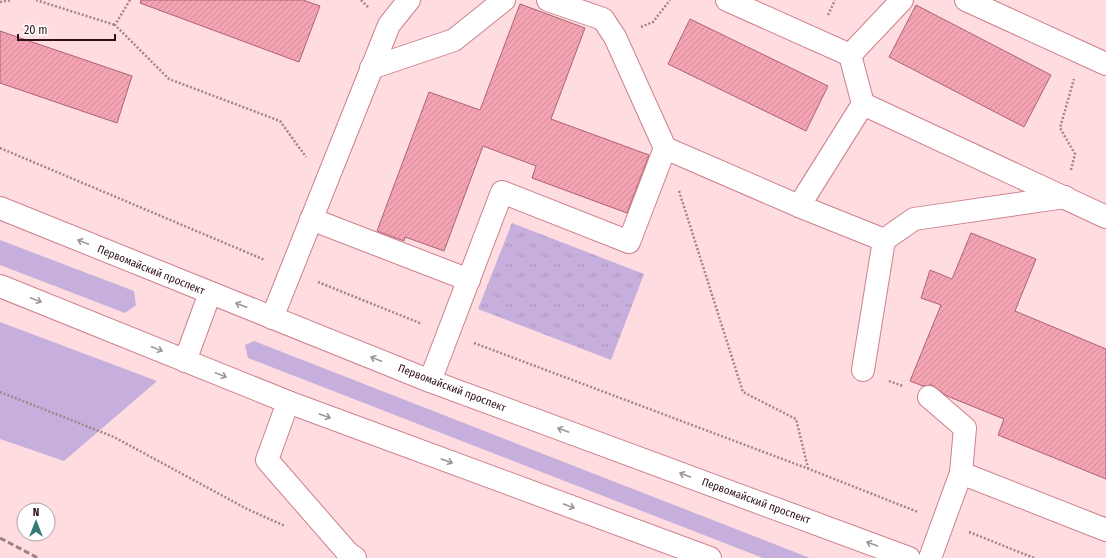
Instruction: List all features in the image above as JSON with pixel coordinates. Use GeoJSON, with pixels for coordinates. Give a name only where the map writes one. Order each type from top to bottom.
{"type":"FeatureCollection","features":[{"type":"Feature","properties":{"kind":"main road"},"geometry":{"type":"LineString","coordinates":[[272,318],[389,25],[409,0]]}},
{"type":"Feature","properties":{"kind":"main road"},"geometry":{"type":"LineString","coordinates":[[371,68],[454,40],[504,0]]}},
{"type":"Feature","properties":{"kind":"main road"},"geometry":{"type":"LineString","coordinates":[[548,0],[602,19],[615,36],[665,148],[799,206],[884,240]]}},
{"type":"Feature","properties":{"kind":"main road"},"geometry":{"type":"LineString","coordinates":[[727,0],[850,55]]}},
{"type":"Feature","properties":{"kind":"main road"},"geometry":{"type":"LineString","coordinates":[[850,55],[902,0]]}},
{"type":"Feature","properties":{"kind":"main road"},"geometry":{"type":"LineString","coordinates":[[966,0],[1106,64]]}},
{"type":"Feature","properties":{"kind":"main road"},"geometry":{"type":"LineString","coordinates":[[799,206],[863,104],[850,55]]}},
{"type":"Feature","properties":{"kind":"main road"},"geometry":{"type":"LineString","coordinates":[[863,104],[1106,217]]}},
{"type":"Feature","properties":{"kind":"main road"},"geometry":{"type":"LineString","coordinates":[[430,381],[502,192],[629,242],[665,148]]}},
{"type":"Feature","properties":{"kind":"main road"},"geometry":{"type":"LineString","coordinates":[[863,370],[884,240],[914,219],[1065,197]]}},
{"type":"Feature","properties":{"kind":"main road","name":"Первомайский проспект"},"geometry":{"type":"LineString","coordinates":[[0,208],[430,381],[909,558]]}},
{"type":"Feature","properties":{"kind":"main road"},"geometry":{"type":"LineString","coordinates":[[311,219],[469,280]]}},
{"type":"Feature","properties":{"kind":"main road"},"geometry":{"type":"LineString","coordinates":[[0,286],[288,402],[710,558]]}},
{"type":"Feature","properties":{"kind":"main road"},"geometry":{"type":"LineString","coordinates":[[185,361],[210,293]]}},
{"type":"Feature","properties":{"kind":"main road"},"geometry":{"type":"LineString","coordinates":[[929,397],[965,428],[961,472],[930,558]]}},
{"type":"Feature","properties":{"kind":"main road"},"geometry":{"type":"LineString","coordinates":[[288,402],[267,460],[348,553],[356,558]]}},
{"type":"Feature","properties":{"kind":"main road"},"geometry":{"type":"LineString","coordinates":[[961,472],[1106,530]]}},
{"type":"Feature","properties":{"kind":"path"},"geometry":{"type":"LineString","coordinates":[[0,2],[11,0]]}},
{"type":"Feature","properties":{"kind":"path"},"geometry":{"type":"LineString","coordinates":[[36,0],[115,25],[169,79],[280,121],[325,184]]}},
{"type":"Feature","properties":{"kind":"path"},"geometry":{"type":"LineString","coordinates":[[115,25],[130,0]]}},
{"type":"Feature","properties":{"kind":"path"},"geometry":{"type":"LineString","coordinates":[[615,36],[653,22],[670,0]]}},
{"type":"Feature","properties":{"kind":"path"},"geometry":{"type":"LineString","coordinates":[[1065,197],[1075,154],[1060,128],[1074,80],[1080,77]]}},
{"type":"Feature","properties":{"kind":"path"},"geometry":{"type":"LineString","coordinates":[[0,148],[290,271],[448,334],[809,469],[1034,558]]}},
{"type":"Feature","properties":{"kind":"path"},"geometry":{"type":"LineString","coordinates":[[665,148],[743,392],[796,419],[809,469]]}},
{"type":"Feature","properties":{"kind":"path"},"geometry":{"type":"LineString","coordinates":[[863,370],[929,397]]}},
{"type":"Feature","properties":{"kind":"path"},"geometry":{"type":"LineString","coordinates":[[0,392],[114,437],[247,509],[290,528]]}},
{"type":"Feature","properties":{"kind":"green space"},"geometry":{"type":"Polygon","coordinates":[[[512,223],[644,274],[611,360],[478,309],[512,223]]]}},
{"type":"Feature","properties":{"kind":"green space"},"geometry":{"type":"Polygon","coordinates":[[[0,240],[134,291],[136,305],[125,313],[0,265],[0,240]]]}},
{"type":"Feature","properties":{"kind":"green space"},"geometry":{"type":"Polygon","coordinates":[[[0,322],[157,381],[64,461],[0,439],[0,322]]]}},
{"type":"Feature","properties":{"kind":"green space"},"geometry":{"type":"Polygon","coordinates":[[[254,341],[810,558],[763,558],[248,358],[245,345],[254,341]]]}},
{"type":"Feature","properties":{"kind":"building"},"geometry":{"type":"Polygon","coordinates":[[[141,0],[303,0],[320,6],[299,62],[140,3],[141,0]]]}},
{"type":"Feature","properties":{"kind":"building"},"geometry":{"type":"Polygon","coordinates":[[[520,4],[585,28],[551,119],[649,155],[627,213],[532,178],[536,166],[483,146],[444,251],[405,237],[404,241],[377,231],[429,92],[480,110],[520,4]]]}},
{"type":"Feature","properties":{"kind":"building"},"geometry":{"type":"Polygon","coordinates":[[[916,5],[1051,75],[1024,127],[889,57],[916,5]]]}},
{"type":"Feature","properties":{"kind":"building"},"geometry":{"type":"Polygon","coordinates":[[[690,19],[828,86],[806,131],[668,64],[690,19]]]}},
{"type":"Feature","properties":{"kind":"building"},"geometry":{"type":"Polygon","coordinates":[[[0,31],[132,76],[117,123],[0,83],[0,31]]]}},
{"type":"Feature","properties":{"kind":"building"},"geometry":{"type":"Polygon","coordinates":[[[971,233],[1036,259],[1015,311],[1106,349],[1106,479],[998,435],[1004,419],[947,396],[932,385],[923,386],[910,381],[941,305],[921,298],[930,270],[952,279],[971,233]]]}},
{"type":"Feature","properties":{"kind":"railway"},"geometry":{"type":"LineString","coordinates":[[0,538],[38,558]]}}]}
